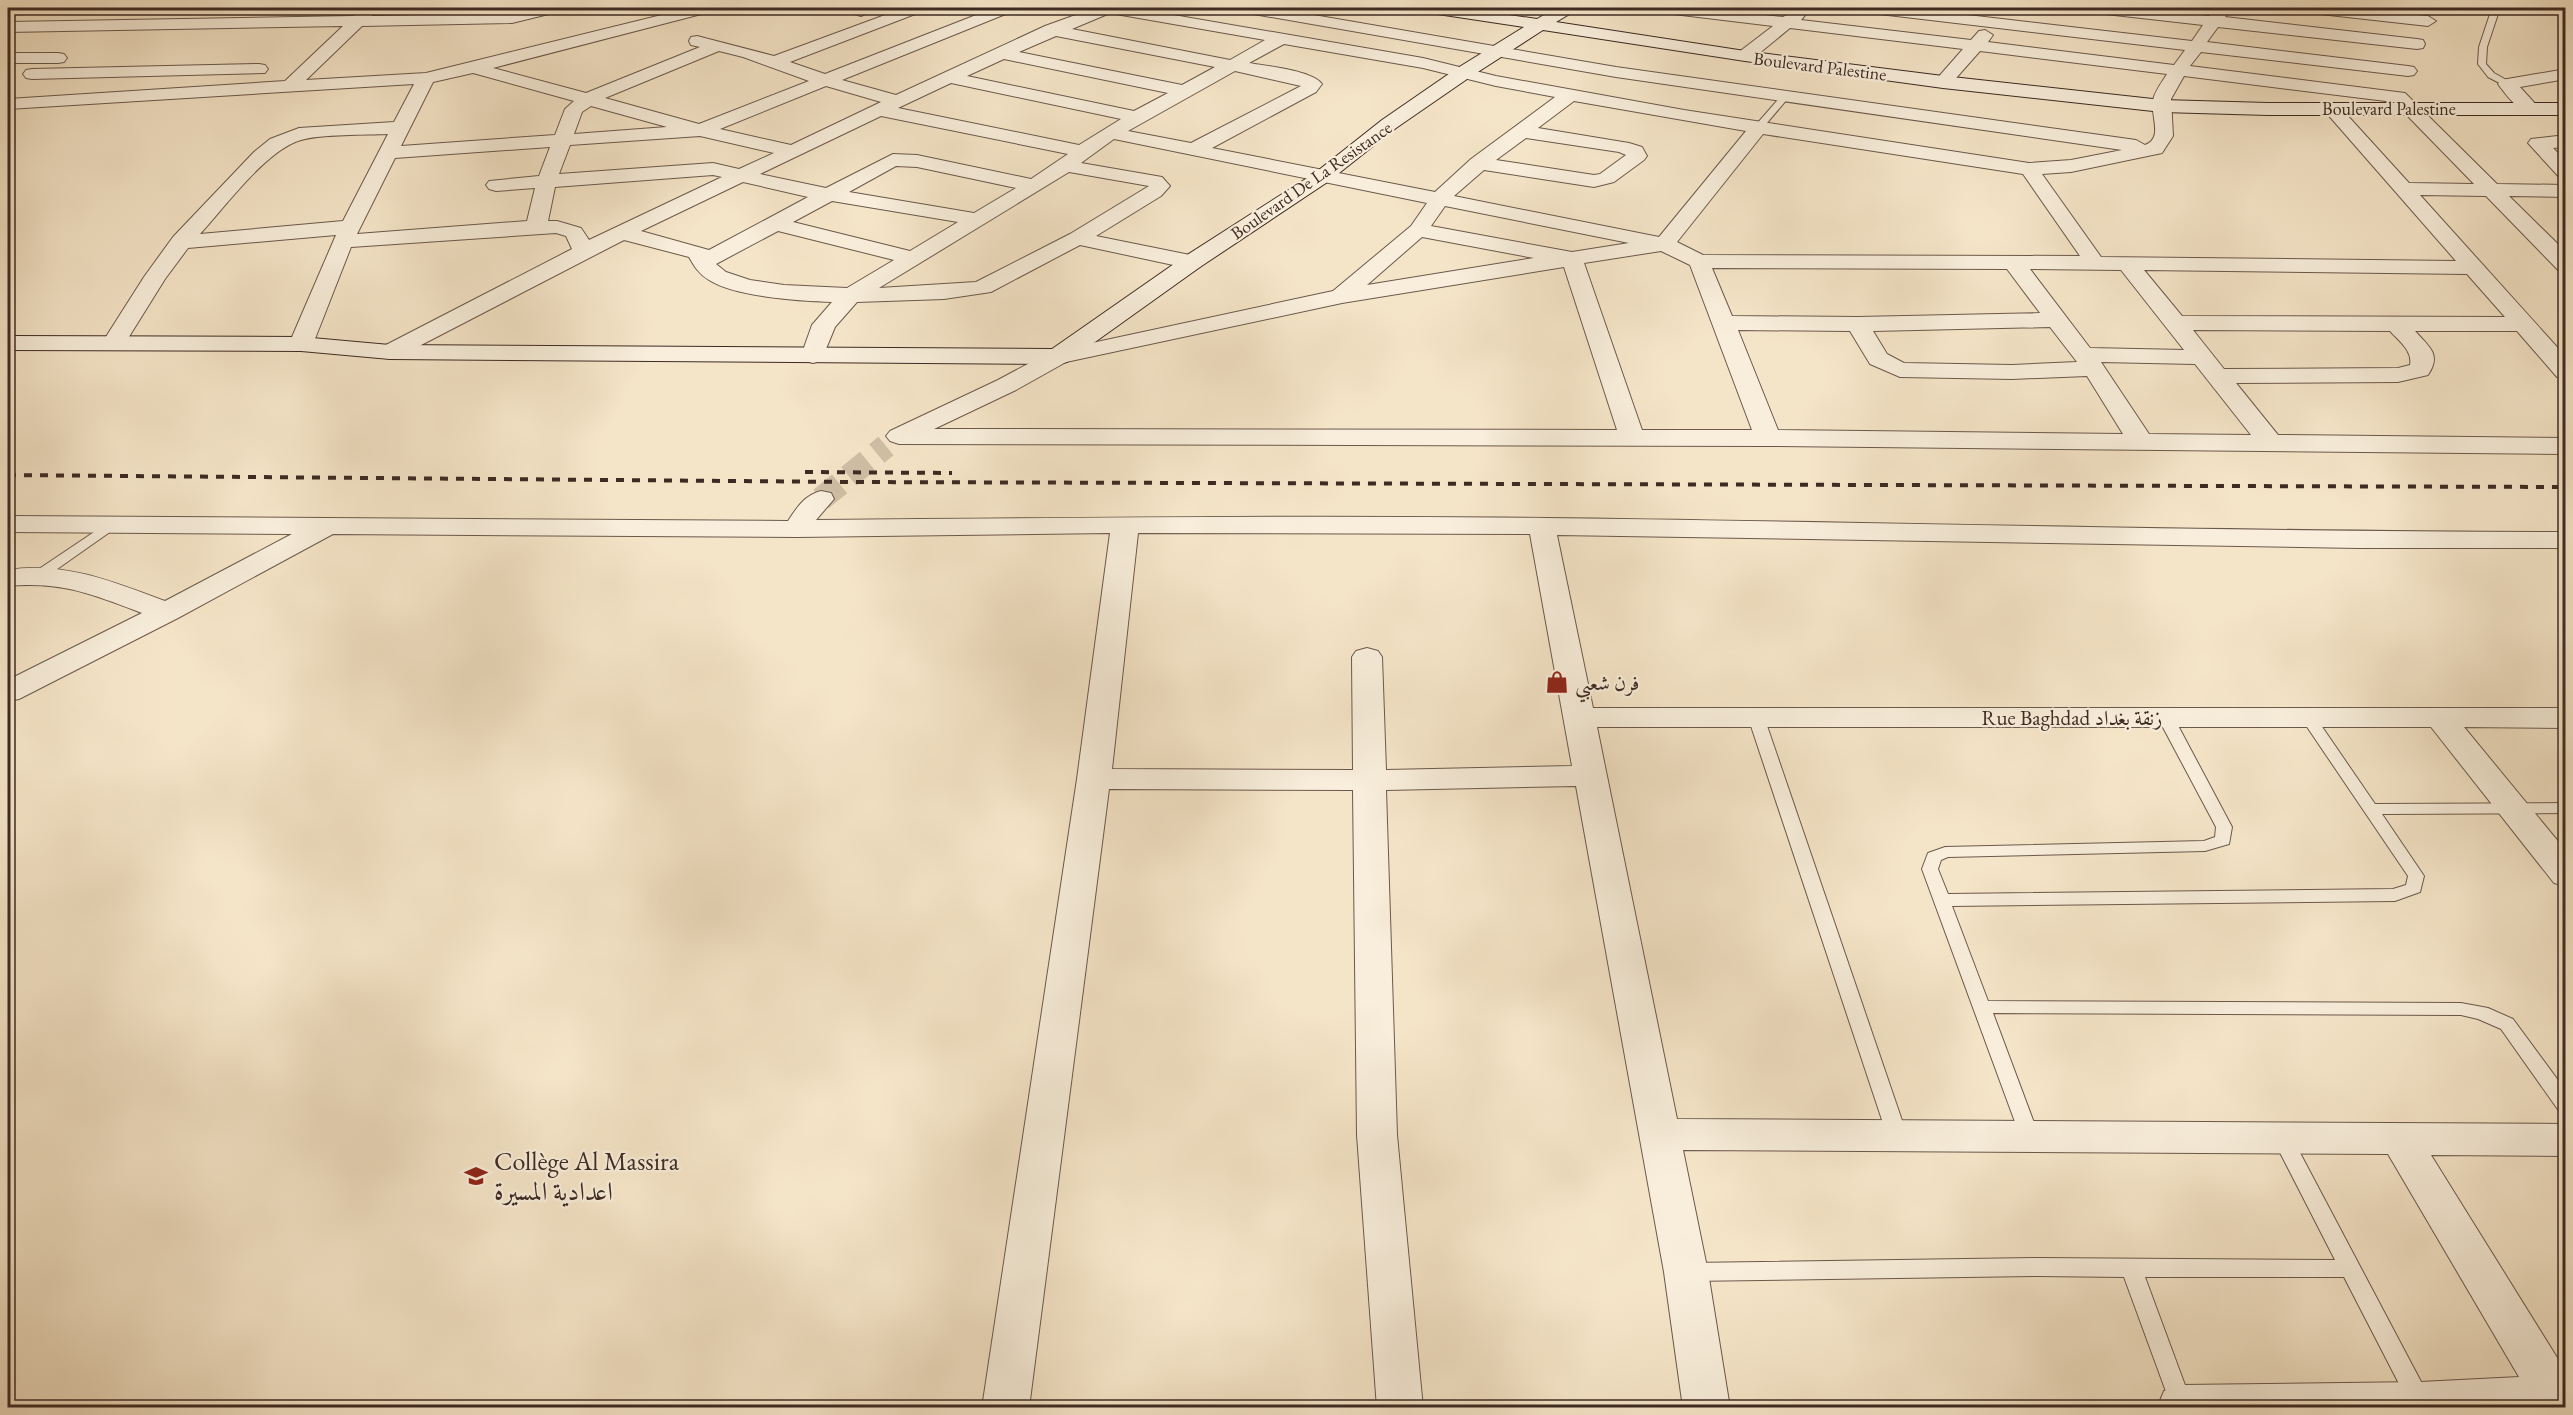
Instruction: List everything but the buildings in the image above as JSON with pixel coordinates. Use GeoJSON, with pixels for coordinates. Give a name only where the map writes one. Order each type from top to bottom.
{"type":"FeatureCollection","features":[{"type":"Feature","properties":{"kind":"street"},"geometry":{"type":"LineString","coordinates":[[8,90],[139,8]]}},
{"type":"Feature","properties":{"kind":"street"},"geometry":{"type":"LineString","coordinates":[[176,94],[201,70],[280,8]]}},
{"type":"Feature","properties":{"kind":"street"},"geometry":{"type":"LineString","coordinates":[[290,87],[307,68],[372,8]]}},
{"type":"Feature","properties":{"kind":"street"},"geometry":{"type":"LineString","coordinates":[[440,35],[466,8]]}},
{"type":"Feature","properties":{"kind":"street"},"geometry":{"type":"LineString","coordinates":[[8,27],[512,18],[555,8]]}},
{"type":"Feature","properties":{"kind":"street"},"geometry":{"type":"LineString","coordinates":[[8,104],[426,78],[573,42],[638,18],[657,19],[707,8]]}},
{"type":"Feature","properties":{"kind":"street"},"geometry":{"type":"LineString","coordinates":[[748,53],[882,8]]}},
{"type":"Feature","properties":{"kind":"street"},"geometry":{"type":"LineString","coordinates":[[772,63],[917,8]]}},
{"type":"Feature","properties":{"kind":"street"},"geometry":{"type":"LineString","coordinates":[[387,153],[700,130],[1012,8]]}},
{"type":"Feature","properties":{"kind":"street"},"geometry":{"type":"LineString","coordinates":[[390,352],[488,298],[583,250],[1000,53],[1049,23],[1074,21],[1108,8],[1405,60],[1570,95],[1758,128],[2029,169],[2071,166],[2145,152],[2162,142],[2165,135],[2162,103],[2195,45],[2218,14]]}},
{"type":"Feature","properties":{"kind":"street"},"geometry":{"type":"LineString","coordinates":[[1248,8],[1494,52],[1785,97],[2116,143],[2145,152]]}},
{"type":"Feature","properties":{"kind":"street","name":"Boulevard Palestine"},"geometry":{"type":"LineString","coordinates":[[1431,8],[1553,17]]}},
{"type":"Feature","properties":{"kind":"street","name":"Boulevard Palestine"},"geometry":{"type":"LineString","coordinates":[[1487,8],[1553,17],[1751,52],[2162,103],[2212,107],[2332,109],[2404,103],[2531,109],[2565,108]]}},
{"type":"Feature","properties":{"kind":"street"},"geometry":{"type":"LineString","coordinates":[[1665,8],[2179,71],[2404,103],[2565,265]]}},
{"type":"Feature","properties":{"kind":"street"},"geometry":{"type":"LineString","coordinates":[[1751,52],[1805,8]]}},
{"type":"Feature","properties":{"kind":"street"},"geometry":{"type":"LineString","coordinates":[[1870,8],[2408,70]]}},
{"type":"Feature","properties":{"kind":"street"},"geometry":{"type":"LineString","coordinates":[[1947,77],[2010,8]]}},
{"type":"Feature","properties":{"kind":"street"},"geometry":{"type":"LineString","coordinates":[[2097,8],[2218,14],[2416,44]]}},
{"type":"Feature","properties":{"kind":"street"},"geometry":{"type":"LineString","coordinates":[[2311,8],[2430,14],[2416,44],[2408,70],[2404,103]]}},
{"type":"Feature","properties":{"kind":"street","name":"Boulevard De La Resistance"},"geometry":{"type":"LineString","coordinates":[[1058,357],[1192,262],[1322,177],[1389,124],[1463,73],[1553,17]]}},
{"type":"Feature","properties":{"kind":"street"},"geometry":{"type":"LineString","coordinates":[[512,18],[573,42]]}},
{"type":"Feature","properties":{"kind":"street"},"geometry":{"type":"LineString","coordinates":[[638,18],[677,36],[748,53],[887,105],[1082,151]]}},
{"type":"Feature","properties":{"kind":"street"},"geometry":{"type":"LineString","coordinates":[[1049,23],[1298,78],[1313,84],[1287,102],[1193,150]]}},
{"type":"Feature","properties":{"kind":"street"},"geometry":{"type":"LineString","coordinates":[[813,356],[824,325],[849,297],[1066,166],[1082,151],[1110,133],[1184,90],[1282,38]]}},
{"type":"Feature","properties":{"kind":"street"},"geometry":{"type":"LineString","coordinates":[[536,227],[547,180],[571,114],[590,98],[715,46]]}},
{"type":"Feature","properties":{"kind":"street"},"geometry":{"type":"LineString","coordinates":[[1000,53],[1184,90]]}},
{"type":"Feature","properties":{"kind":"street"},"geometry":{"type":"LineString","coordinates":[[8,58],[58,58]]}},
{"type":"Feature","properties":{"kind":"street"},"geometry":{"type":"LineString","coordinates":[[32,74],[307,68]]}},
{"type":"Feature","properties":{"kind":"street"},"geometry":{"type":"LineString","coordinates":[[473,68],[590,98],[700,130],[792,151]]}},
{"type":"Feature","properties":{"kind":"street"},"geometry":{"type":"LineString","coordinates":[[2506,80],[2565,74]]}},
{"type":"Feature","properties":{"kind":"street"},"geometry":{"type":"LineString","coordinates":[[947,77],[1137,117]]}},
{"type":"Feature","properties":{"kind":"street"},"geometry":{"type":"LineString","coordinates":[[301,344],[347,234],[426,78]]}},
{"type":"Feature","properties":{"kind":"street"},"geometry":{"type":"LineString","coordinates":[[2506,80],[2531,109]]}},
{"type":"Feature","properties":{"kind":"street"},"geometry":{"type":"LineString","coordinates":[[1342,296],[1418,230],[1440,199],[1478,163],[1570,95]]}},
{"type":"Feature","properties":{"kind":"street"},"geometry":{"type":"LineString","coordinates":[[2332,109],[2565,372]]}},
{"type":"Feature","properties":{"kind":"street"},"geometry":{"type":"LineString","coordinates":[[114,344],[155,277],[181,242],[261,156],[282,140],[299,134],[403,127]]}},
{"type":"Feature","properties":{"kind":"street"},"geometry":{"type":"LineString","coordinates":[[8,343],[301,344],[390,352],[1058,357],[1342,296],[1664,244],[1758,128]]}},
{"type":"Feature","properties":{"kind":"street"},"geometry":{"type":"LineString","coordinates":[[1478,163],[1594,181],[1607,178],[1637,156],[1635,151],[1622,147],[1521,131]]}},
{"type":"Feature","properties":{"kind":"street"},"geometry":{"type":"LineString","coordinates":[[1110,133],[1664,244],[1699,261],[2127,263],[2472,268]]}},
{"type":"Feature","properties":{"kind":"street"},"geometry":{"type":"LineString","coordinates":[[2565,141],[2538,142],[2565,173]]}},
{"type":"Feature","properties":{"kind":"street"},"geometry":{"type":"LineString","coordinates":[[702,263],[893,160],[916,161],[1034,185]]}},
{"type":"Feature","properties":{"kind":"street"},"geometry":{"type":"LineString","coordinates":[[623,233],[697,252],[702,255],[705,269],[721,279],[757,289],[849,297],[954,292],[983,287],[1077,238],[1154,192],[1160,186],[1155,181],[1066,166]]}},
{"type":"Feature","properties":{"kind":"street"},"geometry":{"type":"LineString","coordinates":[[2029,169],[2095,263]]}},
{"type":"Feature","properties":{"kind":"street"},"geometry":{"type":"LineString","coordinates":[[496,184],[718,170],[830,195],[976,219]]}},
{"type":"Feature","properties":{"kind":"street"},"geometry":{"type":"LineString","coordinates":[[2404,189],[2565,191]]}},
{"type":"Feature","properties":{"kind":"street"},"geometry":{"type":"LineString","coordinates":[[776,224],[911,258]]}},
{"type":"Feature","properties":{"kind":"street"},"geometry":{"type":"LineString","coordinates":[[181,242],[557,227],[574,232],[583,250]]}},
{"type":"Feature","properties":{"kind":"street"},"geometry":{"type":"LineString","coordinates":[[1418,230],[1572,260]]}},
{"type":"Feature","properties":{"kind":"street"},"geometry":{"type":"LineString","coordinates":[[2533,232],[2565,234]]}},
{"type":"Feature","properties":{"kind":"street"},"geometry":{"type":"LineString","coordinates":[[1077,238],[1192,262]]}},
{"type":"Feature","properties":{"kind":"street"},"geometry":{"type":"LineString","coordinates":[[1572,260],[1602,340],[1632,438]]}},
{"type":"Feature","properties":{"kind":"street"},"geometry":{"type":"LineString","coordinates":[[1699,261],[1768,438]]}},
{"type":"Feature","properties":{"kind":"street"},"geometry":{"type":"LineString","coordinates":[[2013,262],[2088,362],[2141,441]]}},
{"type":"Feature","properties":{"kind":"street"},"geometry":{"type":"LineString","coordinates":[[2127,263],[2271,443]]}},
{"type":"Feature","properties":{"kind":"street"},"geometry":{"type":"LineString","coordinates":[[1723,323],[1858,324],[2056,320]]}},
{"type":"Feature","properties":{"kind":"street"},"geometry":{"type":"LineString","coordinates":[[2175,323],[2521,324]]}},
{"type":"Feature","properties":{"kind":"street"},"geometry":{"type":"LineString","coordinates":[[1858,324],[1878,359],[1900,370],[2012,372],[2088,362],[2398,375],[2419,370],[2423,362],[2422,353],[2397,324]]}},
{"type":"Feature","properties":{"kind":"street"},"geometry":{"type":"LineString","coordinates":[[1058,357],[1007,385],[893,441],[1768,438],[2565,446]]}},
{"type":"Feature","properties":{"kind":"street"},"geometry":{"type":"LineString","coordinates":[[797,529],[808,511],[821,499]]}},
{"type":"Feature","properties":{"kind":"street"},"geometry":{"type":"LineString","coordinates":[[8,524],[797,529],[1125,525],[1542,526],[2346,540],[2565,540]]}},
{"type":"Feature","properties":{"kind":"street"},"geometry":{"type":"LineString","coordinates":[[1005,1407],[1094,779],[1125,525]]}},
{"type":"Feature","properties":{"kind":"street"},"geometry":{"type":"LineString","coordinates":[[1542,526],[1579,717],[1588,776],[1686,1272],[1707,1407]]}},
{"type":"Feature","properties":{"kind":"street"},"geometry":{"type":"LineString","coordinates":[[8,692],[168,612],[326,527]]}},
{"type":"Feature","properties":{"kind":"street"},"geometry":{"type":"LineString","coordinates":[[8,578],[39,576],[98,587],[168,612]]}},
{"type":"Feature","properties":{"kind":"street"},"geometry":{"type":"LineString","coordinates":[[1367,657],[1377,1135],[1400,1407]]}},
{"type":"Feature","properties":{"kind":"street","name":"Rue Baghdad زنقة بغداد"},"geometry":{"type":"LineString","coordinates":[[1579,717],[2565,718]]}},
{"type":"Feature","properties":{"kind":"street"},"geometry":{"type":"LineString","coordinates":[[2440,718],[2565,875]]}},
{"type":"Feature","properties":{"kind":"street"},"geometry":{"type":"LineString","coordinates":[[1094,779],[1371,780],[1588,776]]}},
{"type":"Feature","properties":{"kind":"street"},"geometry":{"type":"LineString","coordinates":[[1658,1134],[2565,1140]]}},
{"type":"Feature","properties":{"kind":"street"},"geometry":{"type":"LineString","coordinates":[[2399,1138],[2558,1402]]}},
{"type":"Feature","properties":{"kind":"street"},"geometry":{"type":"LineString","coordinates":[[2181,1406],[2558,1402]]}},
{"type":"Feature","properties":{"kind":"lane"},"geometry":{"type":"LineString","coordinates":[[839,8],[861,14]]}},
{"type":"Feature","properties":{"kind":"lane"},"geometry":{"type":"LineString","coordinates":[[2496,8],[2483,47],[2482,64],[2506,80]]}},
{"type":"Feature","properties":{"kind":"lane"},"geometry":{"type":"LineString","coordinates":[[1758,128],[1785,97]]}},
{"type":"Feature","properties":{"kind":"lane"},"geometry":{"type":"LineString","coordinates":[[39,576],[112,524]]}},
{"type":"Feature","properties":{"kind":"lane"},"geometry":{"type":"LineString","coordinates":[[1756,717],[1897,1135]]}},
{"type":"Feature","properties":{"kind":"lane"},"geometry":{"type":"LineString","coordinates":[[2029,1136],[1930,869],[1934,857],[1945,852],[2205,846],[2223,840],[2224,827],[2166,718]]}},
{"type":"Feature","properties":{"kind":"lane"},"geometry":{"type":"LineString","coordinates":[[1941,900],[2395,895],[2414,888],[2416,876],[2309,718]]}},
{"type":"Feature","properties":{"kind":"lane"},"geometry":{"type":"LineString","coordinates":[[2371,809],[2565,808]]}},
{"type":"Feature","properties":{"kind":"lane"},"geometry":{"type":"LineString","coordinates":[[1981,1007],[2461,1009],[2482,1013],[2507,1024],[2565,1106]]}},
{"type":"Feature","properties":{"kind":"lane"},"geometry":{"type":"LineString","coordinates":[[2282,1137],[2420,1402]]}},
{"type":"Feature","properties":{"kind":"lane"},"geometry":{"type":"LineString","coordinates":[[1686,1272],[2037,1267],[2350,1268]]}},
{"type":"Feature","properties":{"kind":"lane"},"geometry":{"type":"LineString","coordinates":[[2131,1269],[2181,1406]]}},
{"type":"Feature","properties":{"kind":"tunnel"},"geometry":{"type":"LineString","coordinates":[[821,499],[886,446]]}},
{"type":"Feature","properties":{"kind":"railway"},"geometry":{"type":"LineString","coordinates":[[805,472],[952,473]]}},
{"type":"Feature","properties":{"kind":"railway"},"geometry":{"type":"LineString","coordinates":[[8,475],[853,482],[2566,487]]}},
{"type":"Feature","properties":{"kind":"place","name":"فرن شعبي"},"geometry":{"type":"Point","coordinates":[1557,682]}},
{"type":"Feature","properties":{"kind":"place","name":"Collège Al Massira اعدادية المسيرة"},"geometry":{"type":"Point","coordinates":[476,1176]}}]}
